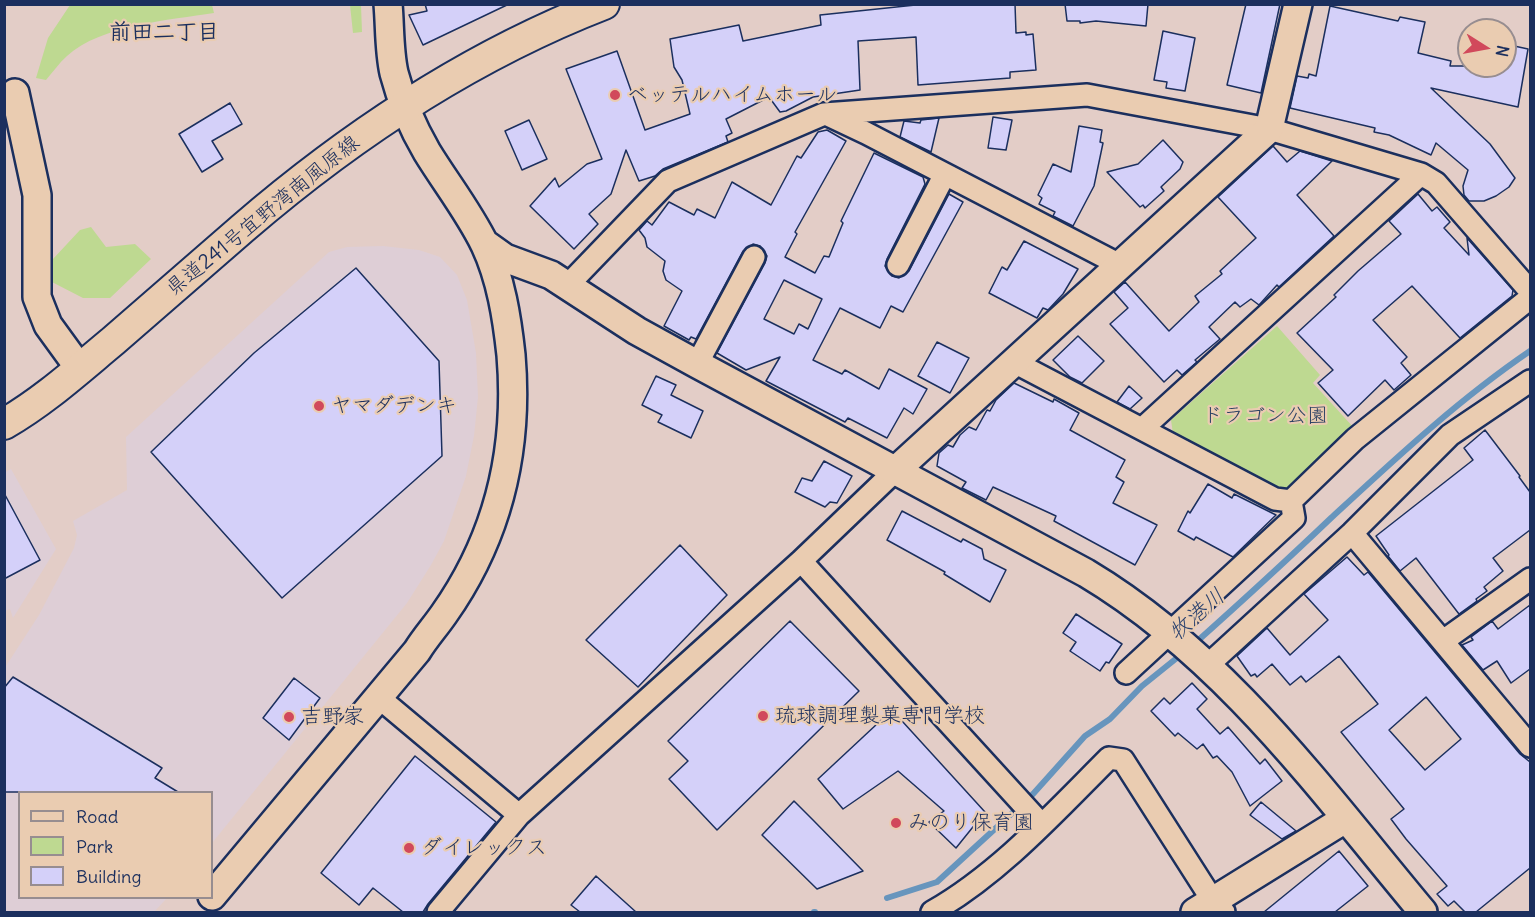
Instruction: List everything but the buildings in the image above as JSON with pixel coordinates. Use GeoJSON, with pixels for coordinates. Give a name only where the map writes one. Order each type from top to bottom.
{"type":"FeatureCollection","features":[{"type":"Feature","properties":{"kind":"main road","name":"県道241号宜野湾南風原線"},"geometry":{"type":"LineString","coordinates":[[4,424],[80,369],[313,170],[405,105],[569,12],[604,4]]}},
{"type":"Feature","properties":{"kind":"street"},"geometry":{"type":"LineString","coordinates":[[213,895],[417,651],[445,613],[469,574],[492,520],[504,483],[512,439],[514,393],[506,317],[499,284],[484,243],[469,214],[428,153],[405,105],[394,71],[388,4]]}},
{"type":"Feature","properties":{"kind":"street"},"geometry":{"type":"LineString","coordinates":[[438,912],[519,815],[801,561],[1269,129],[1298,4]]}},
{"type":"Feature","properties":{"kind":"street"},"geometry":{"type":"LineString","coordinates":[[15,93],[37,195],[36,297],[48,325],[80,369]]}},
{"type":"Feature","properties":{"kind":"street"},"geometry":{"type":"LineString","coordinates":[[567,286],[668,181],[824,114],[1087,95],[1269,129],[1421,174],[1436,183],[1530,291]]}},
{"type":"Feature","properties":{"kind":"street"},"geometry":{"type":"LineString","coordinates":[[824,114],[866,133],[1120,265]]}},
{"type":"Feature","properties":{"kind":"street"},"geometry":{"type":"LineString","coordinates":[[898,265],[945,174]]}},
{"type":"Feature","properties":{"kind":"street"},"geometry":{"type":"LineString","coordinates":[[1143,428],[1421,174]]}},
{"type":"Feature","properties":{"kind":"street"},"geometry":{"type":"LineString","coordinates":[[484,243],[505,258],[540,270],[637,331],[1086,573],[1131,602],[1204,661],[1260,718],[1423,912]]}},
{"type":"Feature","properties":{"kind":"street"},"geometry":{"type":"LineString","coordinates":[[697,364],[754,257]]}},
{"type":"Feature","properties":{"kind":"street"},"geometry":{"type":"LineString","coordinates":[[506,317],[515,288],[522,283],[543,278],[567,286]]}},
{"type":"Feature","properties":{"kind":"street"},"geometry":{"type":"LineString","coordinates":[[1291,501],[1355,439],[1530,298]]}},
{"type":"Feature","properties":{"kind":"street"},"geometry":{"type":"LineString","coordinates":[[1014,362],[1275,499],[1291,501]]}},
{"type":"Feature","properties":{"kind":"street"},"geometry":{"type":"LineString","coordinates":[[1204,661],[1352,533],[1450,435],[1530,381]]}},
{"type":"Feature","properties":{"kind":"street"},"geometry":{"type":"LineString","coordinates":[[1126,672],[1174,635],[1294,518],[1291,501]]}},
{"type":"Feature","properties":{"kind":"street"},"geometry":{"type":"LineString","coordinates":[[1352,533],[1530,746]]}},
{"type":"Feature","properties":{"kind":"street"},"geometry":{"type":"LineString","coordinates":[[801,561],[1042,825]]}},
{"type":"Feature","properties":{"kind":"street"},"geometry":{"type":"LineString","coordinates":[[1443,641],[1530,579]]}},
{"type":"Feature","properties":{"kind":"street"},"geometry":{"type":"LineString","coordinates":[[377,696],[519,815]]}},
{"type":"Feature","properties":{"kind":"street"},"geometry":{"type":"LineString","coordinates":[[932,912],[960,896],[1042,825],[1109,758],[1123,760],[1211,909],[1345,819]]}},
{"type":"Feature","properties":{"kind":"street"},"geometry":{"type":"LineString","coordinates":[[198,912],[209,899]]}},
{"type":"Feature","properties":{"kind":"shaded area"},"geometry":{"type":"Polygon","coordinates":[[[383,246],[419,250],[440,257],[457,275],[467,300],[476,353],[478,397],[474,436],[466,476],[444,541],[407,603],[213,842],[213,791],[18,791],[18,899],[166,899],[154,912],[5,912],[4,669],[39,615],[74,548],[77,535],[73,521],[127,490],[126,437],[329,252],[347,247],[383,246]]]}},
{"type":"Feature","properties":{"kind":"shaded area"},"geometry":{"type":"Polygon","coordinates":[[[11,469],[56,549],[13,618],[10,609],[5,611],[4,473],[11,469]]]}},
{"type":"Feature","properties":{"kind":"green space"},"geometry":{"type":"Polygon","coordinates":[[[70,5],[212,5],[214,13],[137,26],[98,37],[67,56],[46,80],[36,78],[48,38],[70,5]]]}},
{"type":"Feature","properties":{"kind":"green space"},"geometry":{"type":"Polygon","coordinates":[[[350,5],[361,5],[362,32],[353,33],[350,5]]]}},
{"type":"Feature","properties":{"kind":"green space"},"geometry":{"type":"Polygon","coordinates":[[[91,227],[106,247],[135,244],[151,259],[110,298],[83,298],[48,280],[53,259],[80,230],[91,227]]]}},
{"type":"Feature","properties":{"kind":"green space","name":"ドラゴン公園"},"geometry":{"type":"Polygon","coordinates":[[[1277,326],[1320,375],[1313,383],[1354,428],[1295,486],[1276,491],[1173,434],[1171,420],[1277,326]]]}},
{"type":"Feature","properties":{"kind":"waterway","name":"牧港川"},"geometry":{"type":"LineString","coordinates":[[1193,645],[1428,431],[1478,389],[1530,351]]}},
{"type":"Feature","properties":{"kind":"waterway","name":"牧港川"},"geometry":{"type":"LineString","coordinates":[[887,898],[937,882],[1033,794],[1085,736],[1110,719],[1142,686],[1183,653]]}},
{"type":"Feature","properties":{"kind":"place","name":"ベッテルハイムホール"},"geometry":{"type":"Point","coordinates":[615,95]}},
{"type":"Feature","properties":{"kind":"place","name":"ヤマダデンキ"},"geometry":{"type":"Point","coordinates":[319,406]}},
{"type":"Feature","properties":{"kind":"place","name":"琉球調理製菓専門学校"},"geometry":{"type":"Point","coordinates":[763,716]}},
{"type":"Feature","properties":{"kind":"place","name":"吉野家"},"geometry":{"type":"Point","coordinates":[289,717]}},
{"type":"Feature","properties":{"kind":"place","name":"みのり保育園"},"geometry":{"type":"Point","coordinates":[896,823]}},
{"type":"Feature","properties":{"kind":"place","name":"ダイレックス"},"geometry":{"type":"Point","coordinates":[409,848]}},
{"type":"Feature","properties":{"kind":"district","name":"前田二丁目"},"geometry":{"type":"Point","coordinates":[164,33]}}]}
